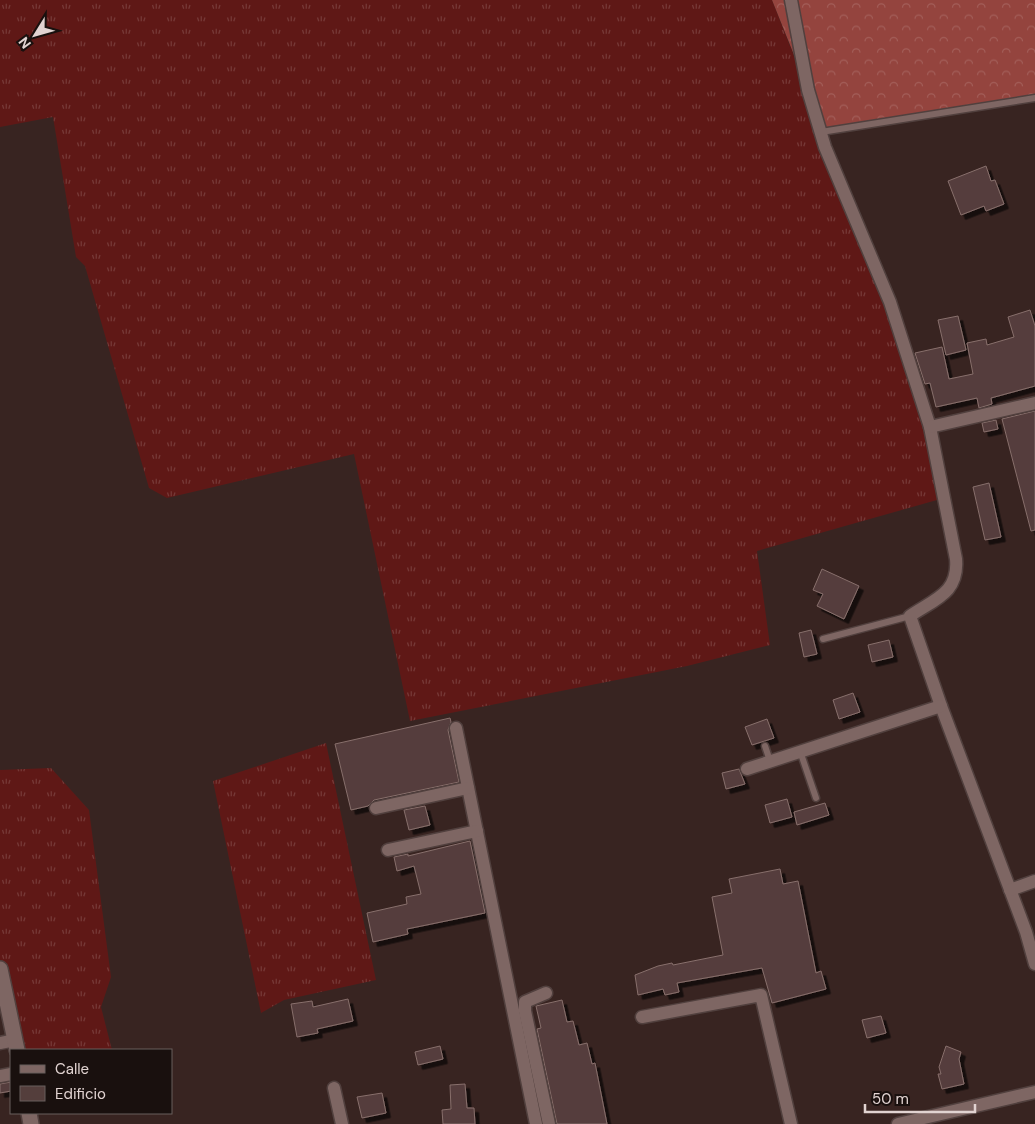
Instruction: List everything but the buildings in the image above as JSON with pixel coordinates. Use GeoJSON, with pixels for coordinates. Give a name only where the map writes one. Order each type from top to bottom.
{"type":"FeatureCollection","features":[{"type":"Feature","properties":{"kind":"street"},"geometry":{"type":"LineString","coordinates":[[791,0],[808,90],[825,147],[890,302],[930,427],[955,550],[958,572],[951,588],[910,616],[941,706],[1010,890],[1030,931],[1035,964]]}},
{"type":"Feature","properties":{"kind":"street"},"geometry":{"type":"LineString","coordinates":[[930,427],[1035,403]]}},
{"type":"Feature","properties":{"kind":"street"},"geometry":{"type":"LineString","coordinates":[[747,769],[941,706]]}},
{"type":"Feature","properties":{"kind":"street"},"geometry":{"type":"LineString","coordinates":[[456,728],[536,1124]]}},
{"type":"Feature","properties":{"kind":"street"},"geometry":{"type":"LineString","coordinates":[[376,808],[468,788]]}},
{"type":"Feature","properties":{"kind":"street"},"geometry":{"type":"LineString","coordinates":[[388,850],[477,831]]}},
{"type":"Feature","properties":{"kind":"street"},"geometry":{"type":"LineString","coordinates":[[1010,890],[1035,882]]}},
{"type":"Feature","properties":{"kind":"street"},"geometry":{"type":"LineString","coordinates":[[0,969],[11,1044]]}},
{"type":"Feature","properties":{"kind":"street"},"geometry":{"type":"LineString","coordinates":[[546,993],[525,1002],[524,1011],[549,1124]]}},
{"type":"Feature","properties":{"kind":"street"},"geometry":{"type":"LineString","coordinates":[[642,1017],[760,995],[791,1124]]}},
{"type":"Feature","properties":{"kind":"street"},"geometry":{"type":"LineString","coordinates":[[334,1088],[342,1124]]}},
{"type":"Feature","properties":{"kind":"street"},"geometry":{"type":"LineString","coordinates":[[898,1124],[1035,1092]]}},
{"type":"Feature","properties":{"kind":"lane"},"geometry":{"type":"LineString","coordinates":[[821,132],[1035,98]]}},
{"type":"Feature","properties":{"kind":"lane"},"geometry":{"type":"LineString","coordinates":[[823,639],[910,616]]}},
{"type":"Feature","properties":{"kind":"lane"},"geometry":{"type":"LineString","coordinates":[[765,746],[770,761]]}},
{"type":"Feature","properties":{"kind":"lane"},"geometry":{"type":"LineString","coordinates":[[800,751],[816,798]]}},
{"type":"Feature","properties":{"kind":"green space"},"geometry":{"type":"Polygon","coordinates":[[[0,0],[772,0],[890,302],[944,498],[757,551],[770,645],[687,666],[410,721],[354,454],[167,498],[149,488],[85,266],[76,257],[53,117],[0,127],[0,0]]]}},
{"type":"Feature","properties":{"kind":"green space"},"geometry":{"type":"Polygon","coordinates":[[[772,0],[1035,0],[1035,98],[821,132],[808,90],[772,0]]]}},
{"type":"Feature","properties":{"kind":"green space"},"geometry":{"type":"Polygon","coordinates":[[[326,743],[376,980],[284,1000],[261,1013],[213,781],[326,743]]]}},
{"type":"Feature","properties":{"kind":"green space"},"geometry":{"type":"Polygon","coordinates":[[[51,768],[89,810],[111,977],[101,1007],[112,1049],[17,1049],[0,969],[0,770],[51,768]]]}}]}
